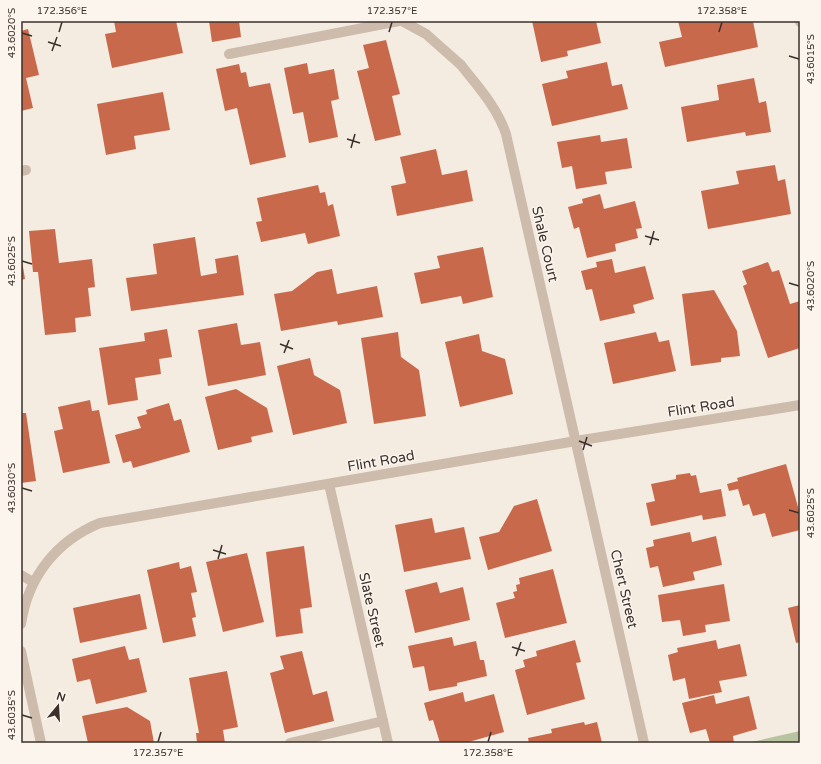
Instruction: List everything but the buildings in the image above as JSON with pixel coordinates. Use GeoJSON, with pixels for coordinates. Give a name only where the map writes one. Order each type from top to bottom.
{"type":"FeatureCollection","features":[{"type":"Feature","properties":{"kind":"street"},"geometry":{"type":"LineString","coordinates":[[229,54],[400,21]]}},
{"type":"Feature","properties":{"kind":"street","name":"Shale Court"},"geometry":{"type":"LineString","coordinates":[[400,21],[426,34],[461,65],[492,105],[500,118],[506,134],[576,441]]}},
{"type":"Feature","properties":{"kind":"street","name":"Flint Road"},"geometry":{"type":"LineString","coordinates":[[21,624],[25,603],[33,582],[51,556],[60,547],[79,533],[100,523],[576,441],[800,405]]}},
{"type":"Feature","properties":{"kind":"street","name":"Chert Street"},"geometry":{"type":"LineString","coordinates":[[576,441],[644,743]]}},
{"type":"Feature","properties":{"kind":"street","name":"Slate Street"},"geometry":{"type":"LineString","coordinates":[[329,484],[388,743]]}},
{"type":"Feature","properties":{"kind":"street"},"geometry":{"type":"LineString","coordinates":[[21,575],[33,582]]}},
{"type":"Feature","properties":{"kind":"street"},"geometry":{"type":"LineString","coordinates":[[21,651],[41,743]]}},
{"type":"Feature","properties":{"kind":"street"},"geometry":{"type":"LineString","coordinates":[[290,743],[383,721]]}},
{"type":"Feature","properties":{"kind":"green space"},"geometry":{"type":"Polygon","coordinates":[[[800,731],[800,743],[747,743],[800,731]]]}}]}
